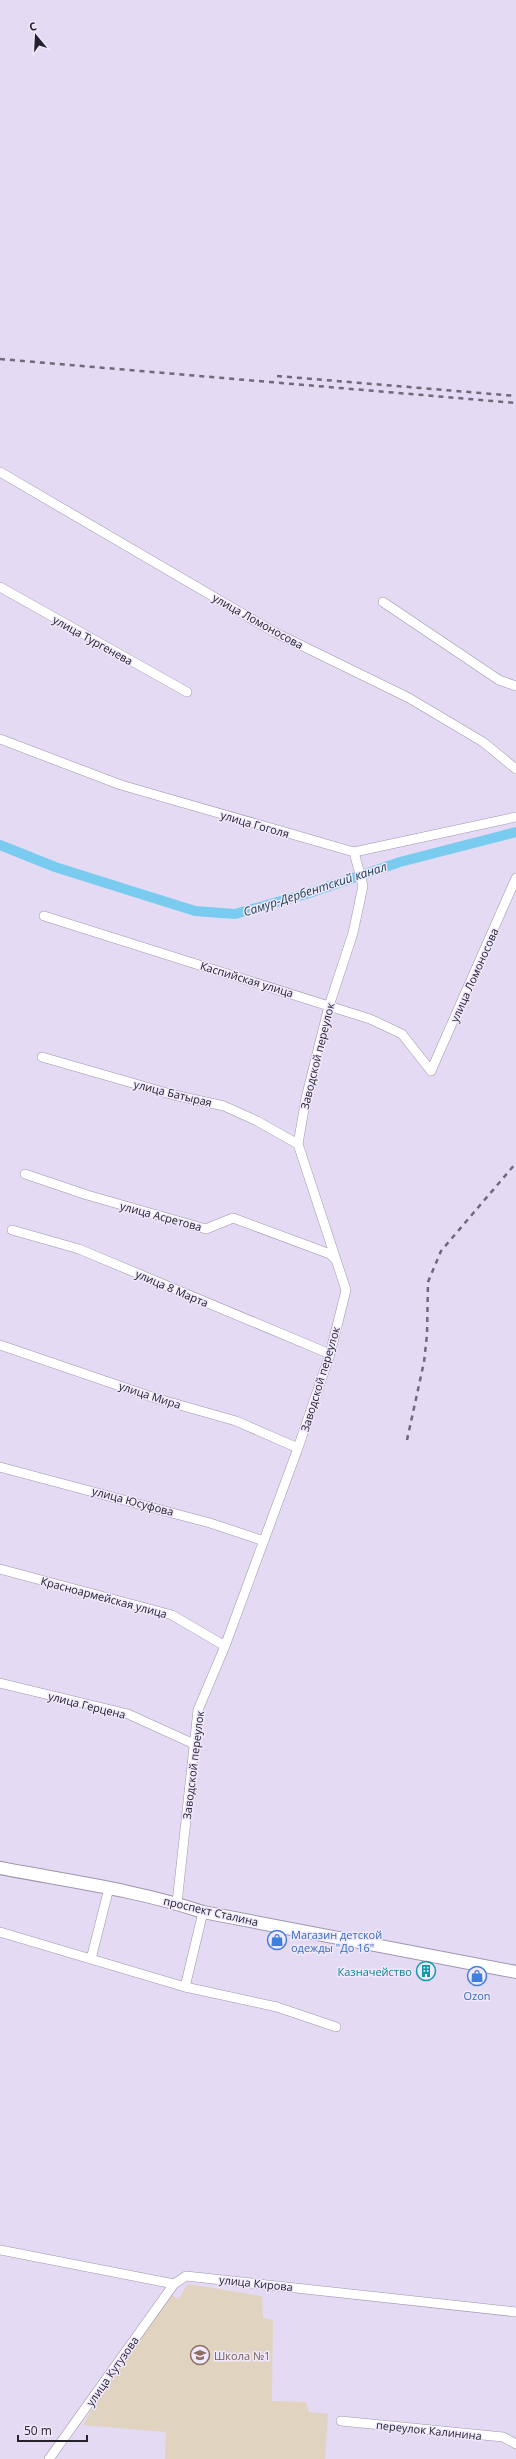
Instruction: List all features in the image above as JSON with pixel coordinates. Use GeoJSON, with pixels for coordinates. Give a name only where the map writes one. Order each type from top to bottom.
{"type":"FeatureCollection","features":[{"type":"Feature","properties":{"kind":"street","name":"улица Ломоносова"},"geometry":{"type":"LineString","coordinates":[[0,472],[274,632],[409,698],[483,742],[516,769]]}},
{"type":"Feature","properties":{"kind":"street","name":"улица Тургенева"},"geometry":{"type":"LineString","coordinates":[[0,587],[187,692]]}},
{"type":"Feature","properties":{"kind":"street"},"geometry":{"type":"LineString","coordinates":[[383,602],[499,680],[516,686]]}},
{"type":"Feature","properties":{"kind":"street","name":"улица Гоголя"},"geometry":{"type":"LineString","coordinates":[[0,739],[122,785],[354,852],[516,817]]}},
{"type":"Feature","properties":{"kind":"street","name":"Заводской переулок"},"geometry":{"type":"LineString","coordinates":[[177,1903],[198,1710],[225,1646],[298,1448],[330,1354],[346,1290],[298,1144],[306,1098],[329,1006],[353,933],[363,880],[354,852]]}},
{"type":"Feature","properties":{"kind":"street","name":"улица Ломоносова"},"geometry":{"type":"LineString","coordinates":[[431,1071],[516,878]]}},
{"type":"Feature","properties":{"kind":"street","name":"Каспийская улица"},"geometry":{"type":"LineString","coordinates":[[44,916],[370,1018],[402,1034],[431,1071]]}},
{"type":"Feature","properties":{"kind":"street","name":"улица Батырая"},"geometry":{"type":"LineString","coordinates":[[42,1057],[174,1095],[224,1106],[257,1120],[298,1144]]}},
{"type":"Feature","properties":{"kind":"street","name":"улица Асретова"},"geometry":{"type":"LineString","coordinates":[[25,1174],[94,1197],[206,1229],[233,1218],[330,1254],[337,1262]]}},
{"type":"Feature","properties":{"kind":"street","name":"улица 8 Марта"},"geometry":{"type":"LineString","coordinates":[[12,1230],[79,1249],[330,1354]]}},
{"type":"Feature","properties":{"kind":"street","name":"улица Мира"},"geometry":{"type":"LineString","coordinates":[[0,1345],[155,1398],[236,1421],[298,1448]]}},
{"type":"Feature","properties":{"kind":"street","name":"улица Юсуфова"},"geometry":{"type":"LineString","coordinates":[[0,1467],[210,1523],[264,1541]]}},
{"type":"Feature","properties":{"kind":"street","name":"Красноармейская улица"},"geometry":{"type":"LineString","coordinates":[[0,1568],[172,1615],[225,1646]]}},
{"type":"Feature","properties":{"kind":"street","name":"улица Герцена"},"geometry":{"type":"LineString","coordinates":[[0,1684],[128,1714],[194,1744]]}},
{"type":"Feature","properties":{"kind":"street","name":"проспект Сталина"},"geometry":{"type":"LineString","coordinates":[[0,1868],[109,1888],[177,1903],[203,1912],[516,1972]]}},
{"type":"Feature","properties":{"kind":"street"},"geometry":{"type":"LineString","coordinates":[[90,1959],[109,1888]]}},
{"type":"Feature","properties":{"kind":"street"},"geometry":{"type":"LineString","coordinates":[[185,1987],[203,1912]]}},
{"type":"Feature","properties":{"kind":"street"},"geometry":{"type":"LineString","coordinates":[[0,1932],[185,1987],[277,2007],[336,2027]]}},
{"type":"Feature","properties":{"kind":"street"},"geometry":{"type":"LineString","coordinates":[[0,2250],[174,2284]]}},
{"type":"Feature","properties":{"kind":"street","name":"улица Кирова"},"geometry":{"type":"LineString","coordinates":[[174,2284],[186,2276],[516,2312]]}},
{"type":"Feature","properties":{"kind":"street","name":"улица Кутузова"},"geometry":{"type":"LineString","coordinates":[[49,2459],[174,2284]]}},
{"type":"Feature","properties":{"kind":"street","name":"переулок Калинина"},"geometry":{"type":"LineString","coordinates":[[341,2421],[503,2437],[516,2444]]}},
{"type":"Feature","properties":{"kind":"shaded area","name":"Школа №1"},"geometry":{"type":"Polygon","coordinates":[[[188,2284],[262,2296],[263,2318],[273,2320],[272,2401],[306,2402],[309,2412],[328,2414],[325,2459],[165,2459],[166,2432],[83,2425],[102,2390],[172,2295],[178,2299],[188,2284]]]}},
{"type":"Feature","properties":{"kind":"waterway","name":"Самур-Дербентский канал"},"geometry":{"type":"LineString","coordinates":[[0,845],[55,867],[195,911],[235,914],[309,893],[400,862],[516,832]]}},
{"type":"Feature","properties":{"kind":"railway"},"geometry":{"type":"LineString","coordinates":[[0,359],[516,403]]}},
{"type":"Feature","properties":{"kind":"railway"},"geometry":{"type":"LineString","coordinates":[[277,376],[516,396]]}},
{"type":"Feature","properties":{"kind":"railway"},"geometry":{"type":"LineString","coordinates":[[407,1440],[424,1362],[427,1335],[428,1282],[441,1251],[516,1163]]}},
{"type":"Feature","properties":{"kind":"place","name":"Магазин детской одежды \"До 16\""},"geometry":{"type":"Point","coordinates":[277,1940]}},
{"type":"Feature","properties":{"kind":"place","name":"Казначейство"},"geometry":{"type":"Point","coordinates":[426,1971]}},
{"type":"Feature","properties":{"kind":"place","name":"Ozon"},"geometry":{"type":"Point","coordinates":[477,1976]}},
{"type":"Feature","properties":{"kind":"place","name":"Школа №1"},"geometry":{"type":"Point","coordinates":[200,2355]}}]}
